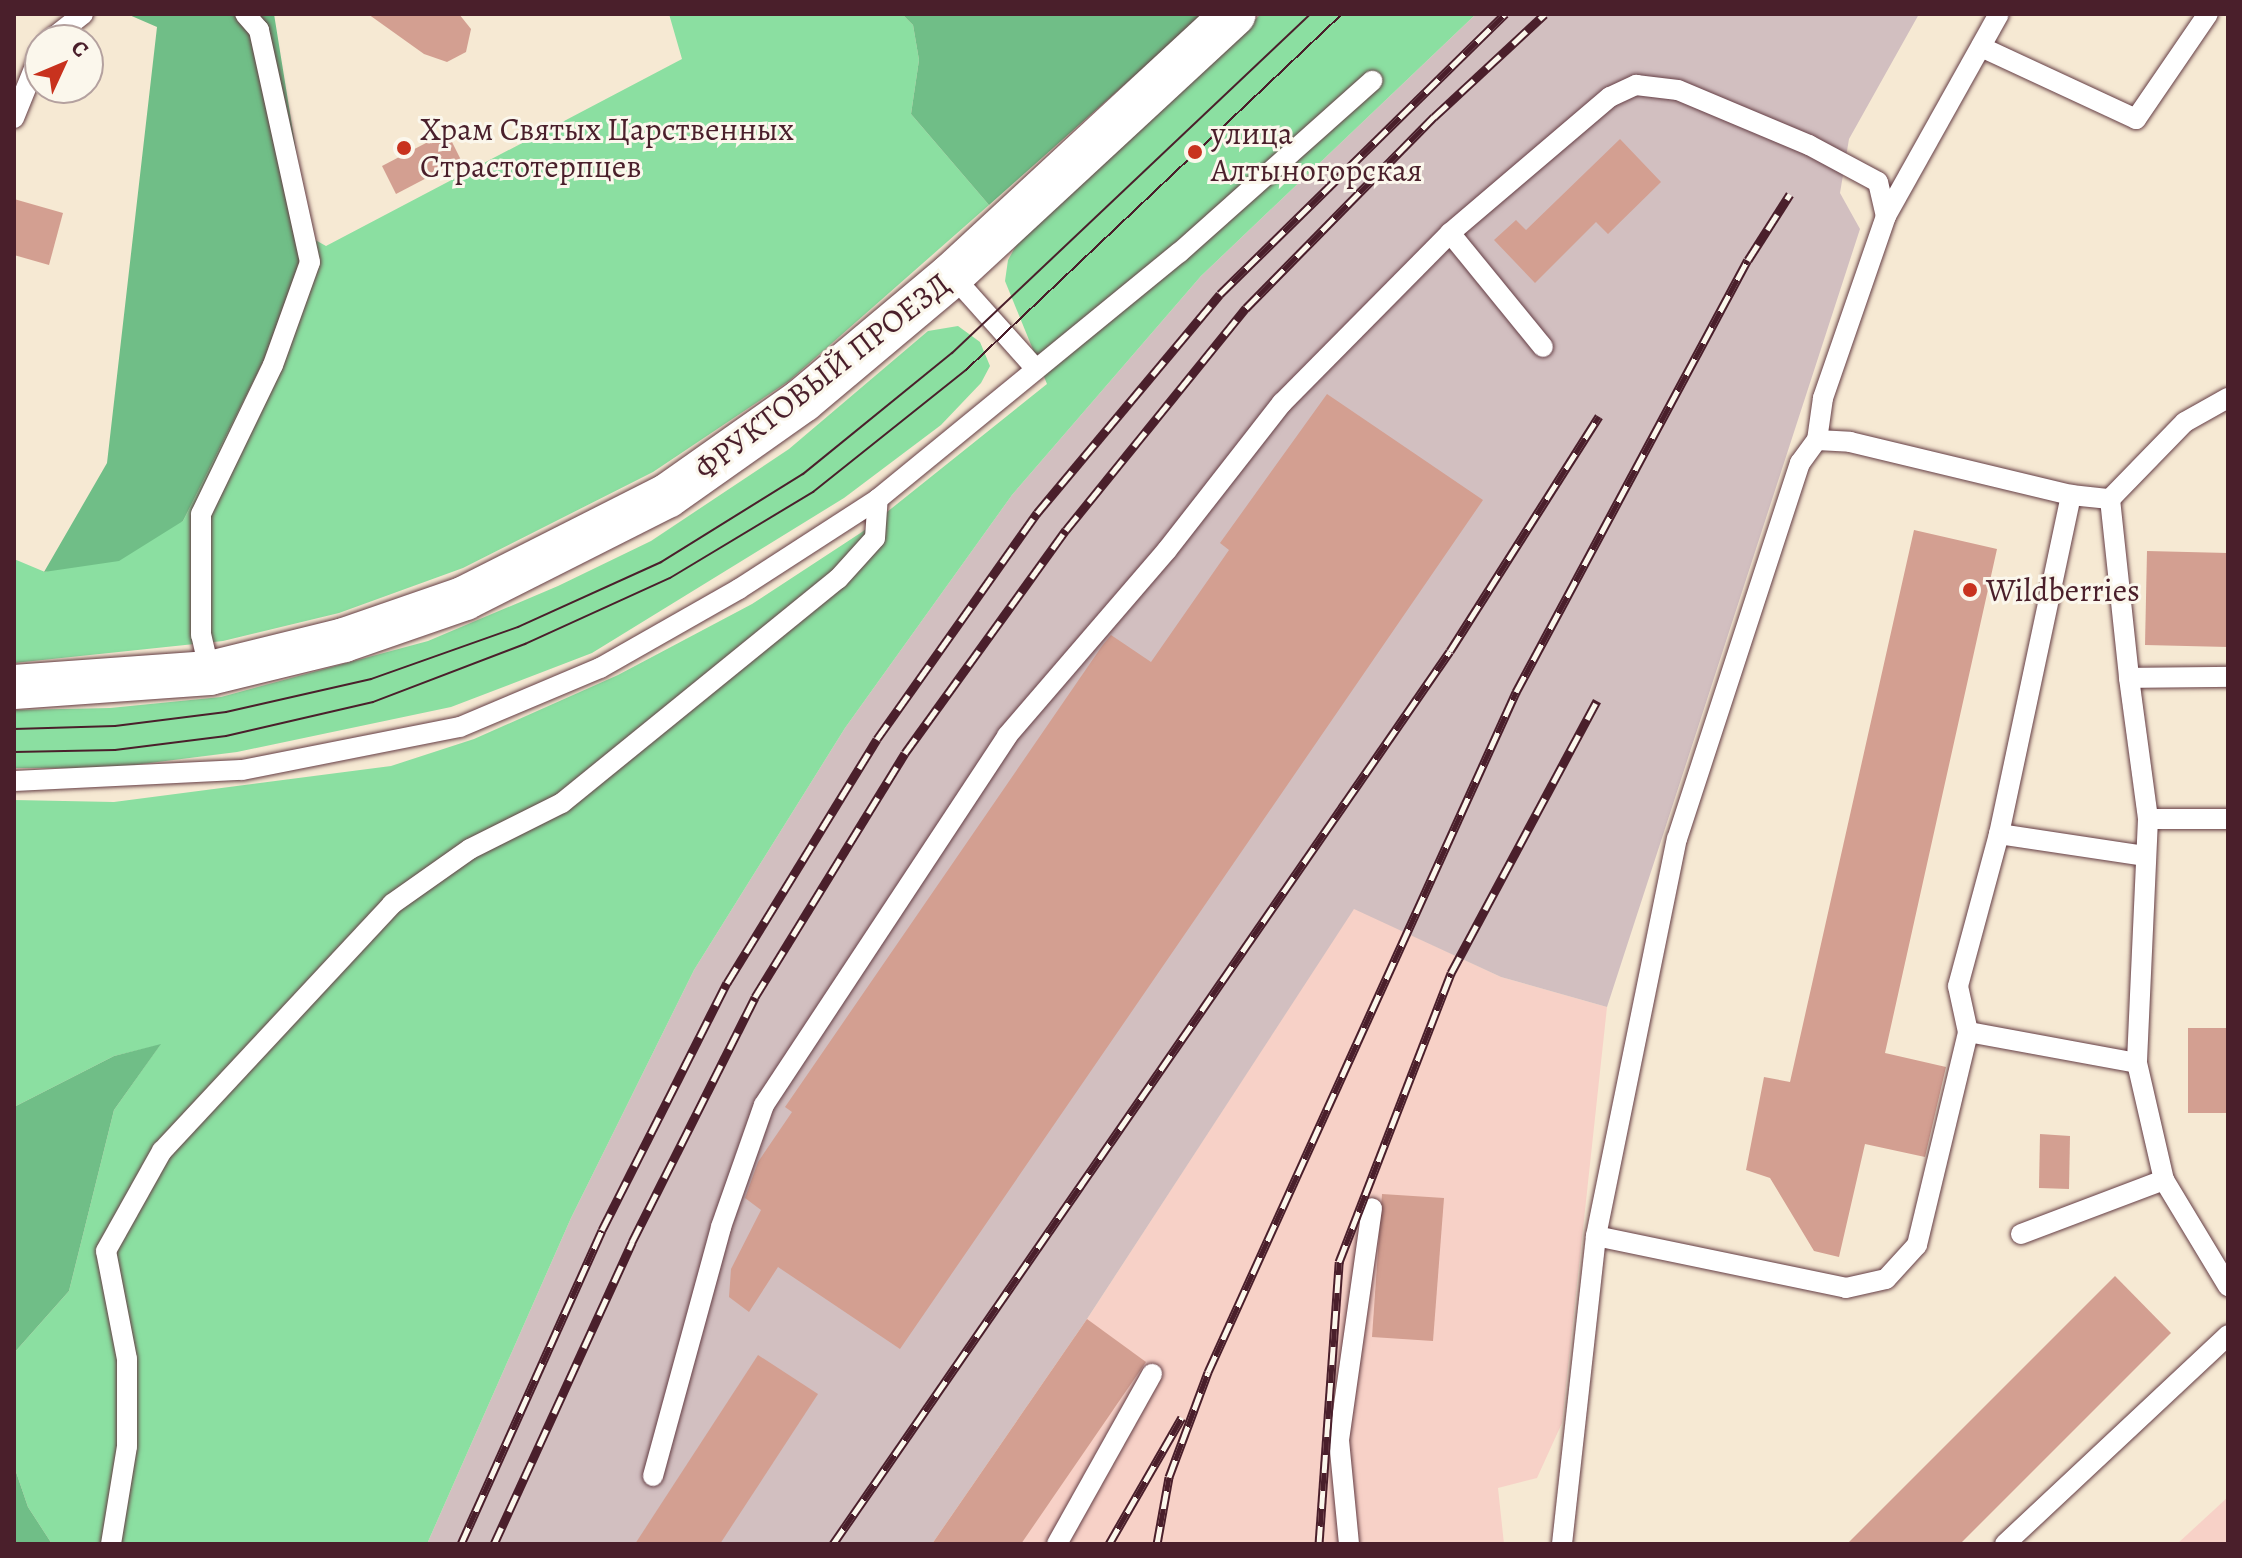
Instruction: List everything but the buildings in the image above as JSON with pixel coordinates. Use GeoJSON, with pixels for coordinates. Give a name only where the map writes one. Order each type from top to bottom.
{"type":"FeatureCollection","features":[{"type":"Feature","properties":{"kind":"street","name":"ФРУКТОВЫЙ ПРОЕЗД"},"geometry":{"type":"LineString","coordinates":[[14,687],[210,673],[344,640],[465,598],[667,496],[803,400],[952,275],[1234,14]]}},
{"type":"Feature","properties":{"kind":"lane"},"geometry":{"type":"LineString","coordinates":[[210,673],[201,635],[201,514],[273,365],[310,262],[259,30],[245,14]]}},
{"type":"Feature","properties":{"kind":"lane"},"geometry":{"type":"LineString","coordinates":[[1562,1544],[1596,1236],[1677,839],[1800,463],[1817,440],[1823,398],[1886,216],[1999,14]]}},
{"type":"Feature","properties":{"kind":"lane"},"geometry":{"type":"LineString","coordinates":[[1981,47],[2136,119],[2208,14]]}},
{"type":"Feature","properties":{"kind":"lane"},"geometry":{"type":"LineString","coordinates":[[14,781],[242,770],[460,727],[600,668],[739,589],[878,499],[1179,253],[1372,81]]}},
{"type":"Feature","properties":{"kind":"lane"},"geometry":{"type":"LineString","coordinates":[[653,1476],[721,1227],[764,1105],[1007,736],[1167,550],[1282,403],[1450,233],[1552,143],[1610,97],[1636,85],[1678,90],[1809,145],[1878,182],[1886,216]]}},
{"type":"Feature","properties":{"kind":"lane"},"geometry":{"type":"LineString","coordinates":[[14,118],[24,93]]}},
{"type":"Feature","properties":{"kind":"lane"},"geometry":{"type":"LineString","coordinates":[[1450,233],[1543,347]]}},
{"type":"Feature","properties":{"kind":"lane"},"geometry":{"type":"LineString","coordinates":[[952,275],[1036,369]]}},
{"type":"Feature","properties":{"kind":"lane"},"geometry":{"type":"LineString","coordinates":[[2110,499],[2185,422],[2228,398]]}},
{"type":"Feature","properties":{"kind":"lane"},"geometry":{"type":"LineString","coordinates":[[1817,440],[1850,442],[2071,495],[2110,499]]}},
{"type":"Feature","properties":{"kind":"lane"},"geometry":{"type":"LineString","coordinates":[[1596,1236],[1846,1288],[1886,1279],[1917,1245],[1968,1032],[1958,986],[1999,834],[2071,495]]}},
{"type":"Feature","properties":{"kind":"lane"},"geometry":{"type":"LineString","coordinates":[[111,1544],[127,1446],[127,1359],[106,1251],[162,1151],[392,904],[470,849],[562,803],[838,579],[875,538],[878,499]]}},
{"type":"Feature","properties":{"kind":"lane"},"geometry":{"type":"LineString","coordinates":[[2110,499],[2148,819],[2137,1063],[2164,1180],[2228,1286]]}},
{"type":"Feature","properties":{"kind":"lane"},"geometry":{"type":"LineString","coordinates":[[2129,678],[2228,677]]}},
{"type":"Feature","properties":{"kind":"lane"},"geometry":{"type":"LineString","coordinates":[[2148,819],[2228,819]]}},
{"type":"Feature","properties":{"kind":"lane"},"geometry":{"type":"LineString","coordinates":[[1999,834],[2144,856]]}},
{"type":"Feature","properties":{"kind":"lane"},"geometry":{"type":"LineString","coordinates":[[1968,1032],[2137,1063]]}},
{"type":"Feature","properties":{"kind":"lane"},"geometry":{"type":"LineString","coordinates":[[2021,1234],[2164,1180]]}},
{"type":"Feature","properties":{"kind":"lane"},"geometry":{"type":"LineString","coordinates":[[1349,1544],[1339,1440],[1372,1208]]}},
{"type":"Feature","properties":{"kind":"lane"},"geometry":{"type":"LineString","coordinates":[[2005,1544],[2228,1335]]}},
{"type":"Feature","properties":{"kind":"lane"},"geometry":{"type":"LineString","coordinates":[[1057,1544],[1152,1374]]}},
{"type":"Feature","properties":{"kind":"shaded area"},"geometry":{"type":"Polygon","coordinates":[[[1476,14],[1919,14],[1849,139],[1840,193],[1860,229],[1607,1007],[1501,977],[1354,909],[1087,1319],[932,1544],[427,1544],[571,1218],[694,970],[845,728],[1012,495],[1201,276],[1476,14]]]}},
{"type":"Feature","properties":{"kind":"shaded area"},"geometry":{"type":"Polygon","coordinates":[[[1354,908],[1501,977],[1607,1007],[1562,1423],[1537,1478],[1498,1488],[1504,1544],[932,1544],[1087,1319],[1354,908]]]}},
{"type":"Feature","properties":{"kind":"shaded area"},"geometry":{"type":"Polygon","coordinates":[[[2228,1497],[2228,1544],[2177,1544],[2228,1497]]]}},
{"type":"Feature","properties":{"kind":"green space"},"geometry":{"type":"Polygon","coordinates":[[[127,14],[274,14],[310,237],[264,360],[183,521],[119,561],[44,572],[107,463],[157,27],[127,14]]]}},
{"type":"Feature","properties":{"kind":"green space"},"geometry":{"type":"Polygon","coordinates":[[[669,14],[902,14],[913,25],[919,60],[911,114],[989,205],[789,381],[653,472],[463,568],[339,613],[223,641],[14,663],[14,559],[45,572],[183,521],[264,360],[310,237],[326,246],[682,59],[669,14]]]}},
{"type":"Feature","properties":{"kind":"green space"},"geometry":{"type":"Polygon","coordinates":[[[902,14],[1204,14],[989,205],[911,114],[919,60],[913,25],[902,14]]]}},
{"type":"Feature","properties":{"kind":"green space"},"geometry":{"type":"Polygon","coordinates":[[[1261,14],[1476,14],[1201,276],[1012,495],[845,728],[694,970],[571,1218],[427,1544],[52,1544],[28,1507],[14,1466],[14,1353],[69,1291],[114,1110],[160,1045],[114,1056],[14,1107],[14,800],[114,802],[391,766],[474,739],[618,675],[752,604],[862,532],[1047,384],[1005,281],[1008,260],[1017,244],[1261,14]]]}},
{"type":"Feature","properties":{"kind":"green space"},"geometry":{"type":"Polygon","coordinates":[[[958,326],[980,342],[990,366],[981,383],[941,425],[844,498],[592,653],[451,707],[237,752],[110,768],[14,768],[14,710],[110,708],[221,697],[428,641],[558,586],[651,541],[789,449],[928,331],[958,326]]]}},
{"type":"Feature","properties":{"kind":"green space"},"geometry":{"type":"Polygon","coordinates":[[[161,1044],[114,1110],[69,1291],[14,1353],[14,1107],[114,1056],[161,1044]]]}},
{"type":"Feature","properties":{"kind":"green space"},"geometry":{"type":"Polygon","coordinates":[[[14,1466],[28,1507],[52,1544],[14,1544],[14,1466]]]}},
{"type":"Feature","properties":{"kind":"tram line"},"geometry":{"type":"LineString","coordinates":[[14,729],[115,726],[226,712],[371,679],[518,627],[661,562],[803,474],[952,353],[1310,14]]}},
{"type":"Feature","properties":{"kind":"tram line"},"geometry":{"type":"LineString","coordinates":[[14,752],[115,750],[226,736],[373,702],[525,644],[670,578],[813,492],[966,370],[1342,14]]}},
{"type":"Feature","properties":{"kind":"railway"},"geometry":{"type":"LineString","coordinates":[[461,1544],[602,1230],[727,983],[877,739],[1037,513],[1220,294],[1505,14]]}},
{"type":"Feature","properties":{"kind":"railway"},"geometry":{"type":"LineString","coordinates":[[494,1544],[632,1242],[755,997],[905,753],[1066,530],[1246,308],[1434,117],[1545,14]]}},
{"type":"Feature","properties":{"kind":"railway"},"geometry":{"type":"LineString","coordinates":[[1157,1544],[1169,1477],[1208,1372],[1516,692],[1748,260],[1790,194]]}},
{"type":"Feature","properties":{"kind":"railway"},"geometry":{"type":"LineString","coordinates":[[833,1544],[1450,651],[1599,416]]}},
{"type":"Feature","properties":{"kind":"railway"},"geometry":{"type":"LineString","coordinates":[[1319,1544],[1339,1262],[1451,973],[1597,701]]}},
{"type":"Feature","properties":{"kind":"railway"},"geometry":{"type":"LineString","coordinates":[[1109,1544],[1182,1417]]}},
{"type":"Feature","properties":{"kind":"place","name":"Храм Святых Царственных Страстотерпцев"},"geometry":{"type":"Point","coordinates":[404,148]}},
{"type":"Feature","properties":{"kind":"place","name":"улица Алтыногорская"},"geometry":{"type":"Point","coordinates":[1195,152]}},
{"type":"Feature","properties":{"kind":"place","name":"Wildberries"},"geometry":{"type":"Point","coordinates":[1970,590]}}]}
